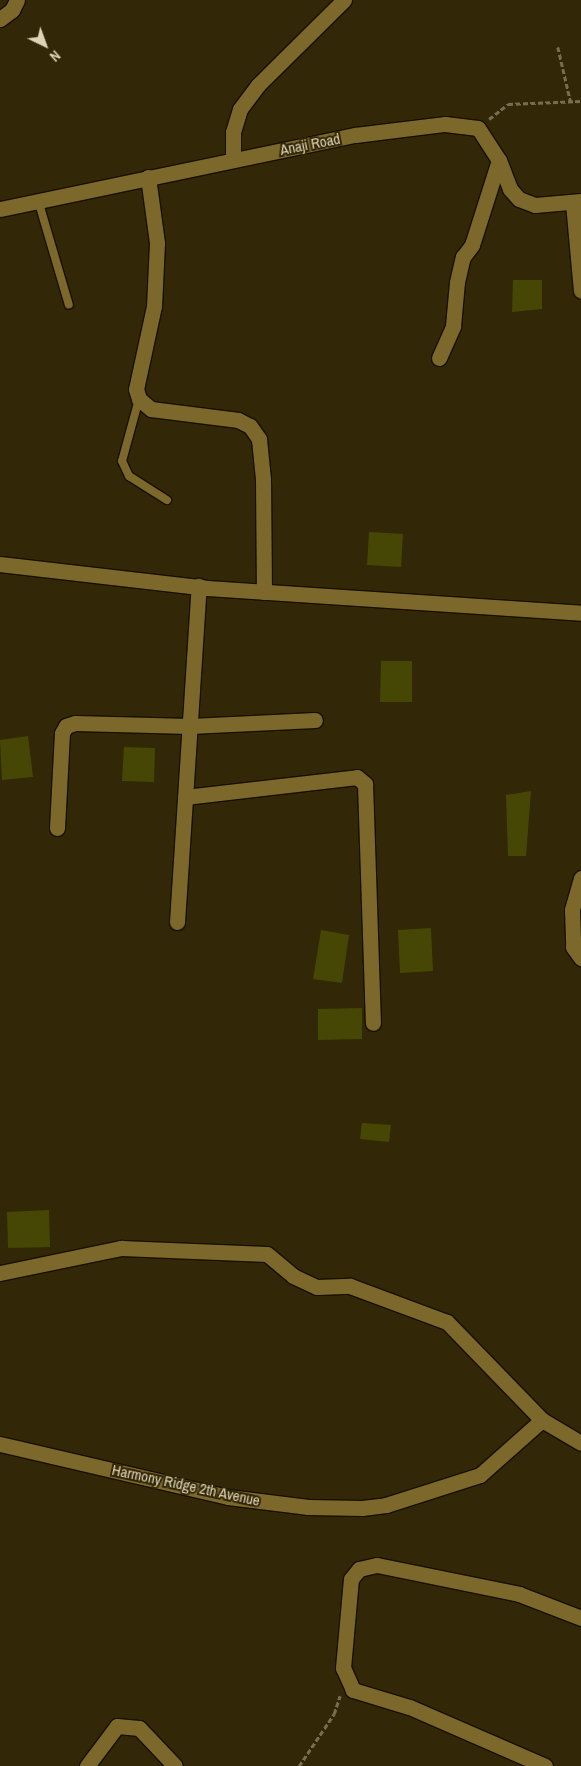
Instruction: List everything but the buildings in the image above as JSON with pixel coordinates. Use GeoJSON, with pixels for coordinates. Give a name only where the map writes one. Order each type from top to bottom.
{"type":"FeatureCollection","features":[{"type":"Feature","properties":{"kind":"street"},"geometry":{"type":"LineString","coordinates":[[0,19],[12,10],[17,0]]}},
{"type":"Feature","properties":{"kind":"street"},"geometry":{"type":"LineString","coordinates":[[232,160],[233,132],[240,109],[258,85],[344,0]]}},
{"type":"Feature","properties":{"kind":"street","name":"Anaji Road"},"geometry":{"type":"LineString","coordinates":[[0,209],[355,135],[445,124],[478,128]]}},
{"type":"Feature","properties":{"kind":"street"},"geometry":{"type":"LineString","coordinates":[[478,128],[499,160],[510,188],[519,199],[535,205],[577,202],[581,290]]}},
{"type":"Feature","properties":{"kind":"street"},"geometry":{"type":"LineString","coordinates":[[439,358],[453,326],[457,282],[463,257],[472,244],[499,160]]}},
{"type":"Feature","properties":{"kind":"street"},"geometry":{"type":"LineString","coordinates":[[148,177],[157,243],[154,306],[136,389],[139,399],[151,409],[238,420],[250,426],[259,439],[263,479],[264,592]]}},
{"type":"Feature","properties":{"kind":"street"},"geometry":{"type":"LineString","coordinates":[[0,564],[264,592],[581,613]]}},
{"type":"Feature","properties":{"kind":"street"},"geometry":{"type":"LineString","coordinates":[[177,922],[199,586]]}},
{"type":"Feature","properties":{"kind":"street"},"geometry":{"type":"LineString","coordinates":[[56,828],[62,733],[66,726],[75,723],[190,726],[315,720]]}},
{"type":"Feature","properties":{"kind":"street"},"geometry":{"type":"LineString","coordinates":[[185,797],[357,777],[365,784],[373,1023]]}},
{"type":"Feature","properties":{"kind":"street"},"geometry":{"type":"LineString","coordinates":[[581,878],[572,910],[574,947],[581,958]]}},
{"type":"Feature","properties":{"kind":"street"},"geometry":{"type":"LineString","coordinates":[[0,1272],[121,1248],[267,1254],[293,1276],[318,1287],[350,1286],[447,1322],[542,1420],[581,1443]]}},
{"type":"Feature","properties":{"kind":"street","name":"Harmony Ridge 2th Avenue"},"geometry":{"type":"LineString","coordinates":[[0,1444],[228,1497],[308,1507],[362,1508],[386,1506],[480,1475],[542,1420]]}},
{"type":"Feature","properties":{"kind":"street"},"geometry":{"type":"LineString","coordinates":[[542,1765],[409,1707],[353,1690],[346,1680],[343,1668],[350,1579],[359,1568],[377,1564],[519,1594],[581,1618]]}},
{"type":"Feature","properties":{"kind":"street"},"geometry":{"type":"LineString","coordinates":[[87,1766],[117,1726],[139,1728],[175,1766]]}},
{"type":"Feature","properties":{"kind":"lane"},"geometry":{"type":"LineString","coordinates":[[38,200],[69,305]]}},
{"type":"Feature","properties":{"kind":"lane"},"geometry":{"type":"LineString","coordinates":[[139,399],[122,461],[129,476],[167,500]]}},
{"type":"Feature","properties":{"kind":"path"},"geometry":{"type":"LineString","coordinates":[[558,47],[571,103]]}},
{"type":"Feature","properties":{"kind":"path"},"geometry":{"type":"LineString","coordinates":[[478,128],[508,104],[571,103],[581,101]]}},
{"type":"Feature","properties":{"kind":"path"},"geometry":{"type":"LineString","coordinates":[[299,1766],[334,1714],[346,1680]]}}]}
